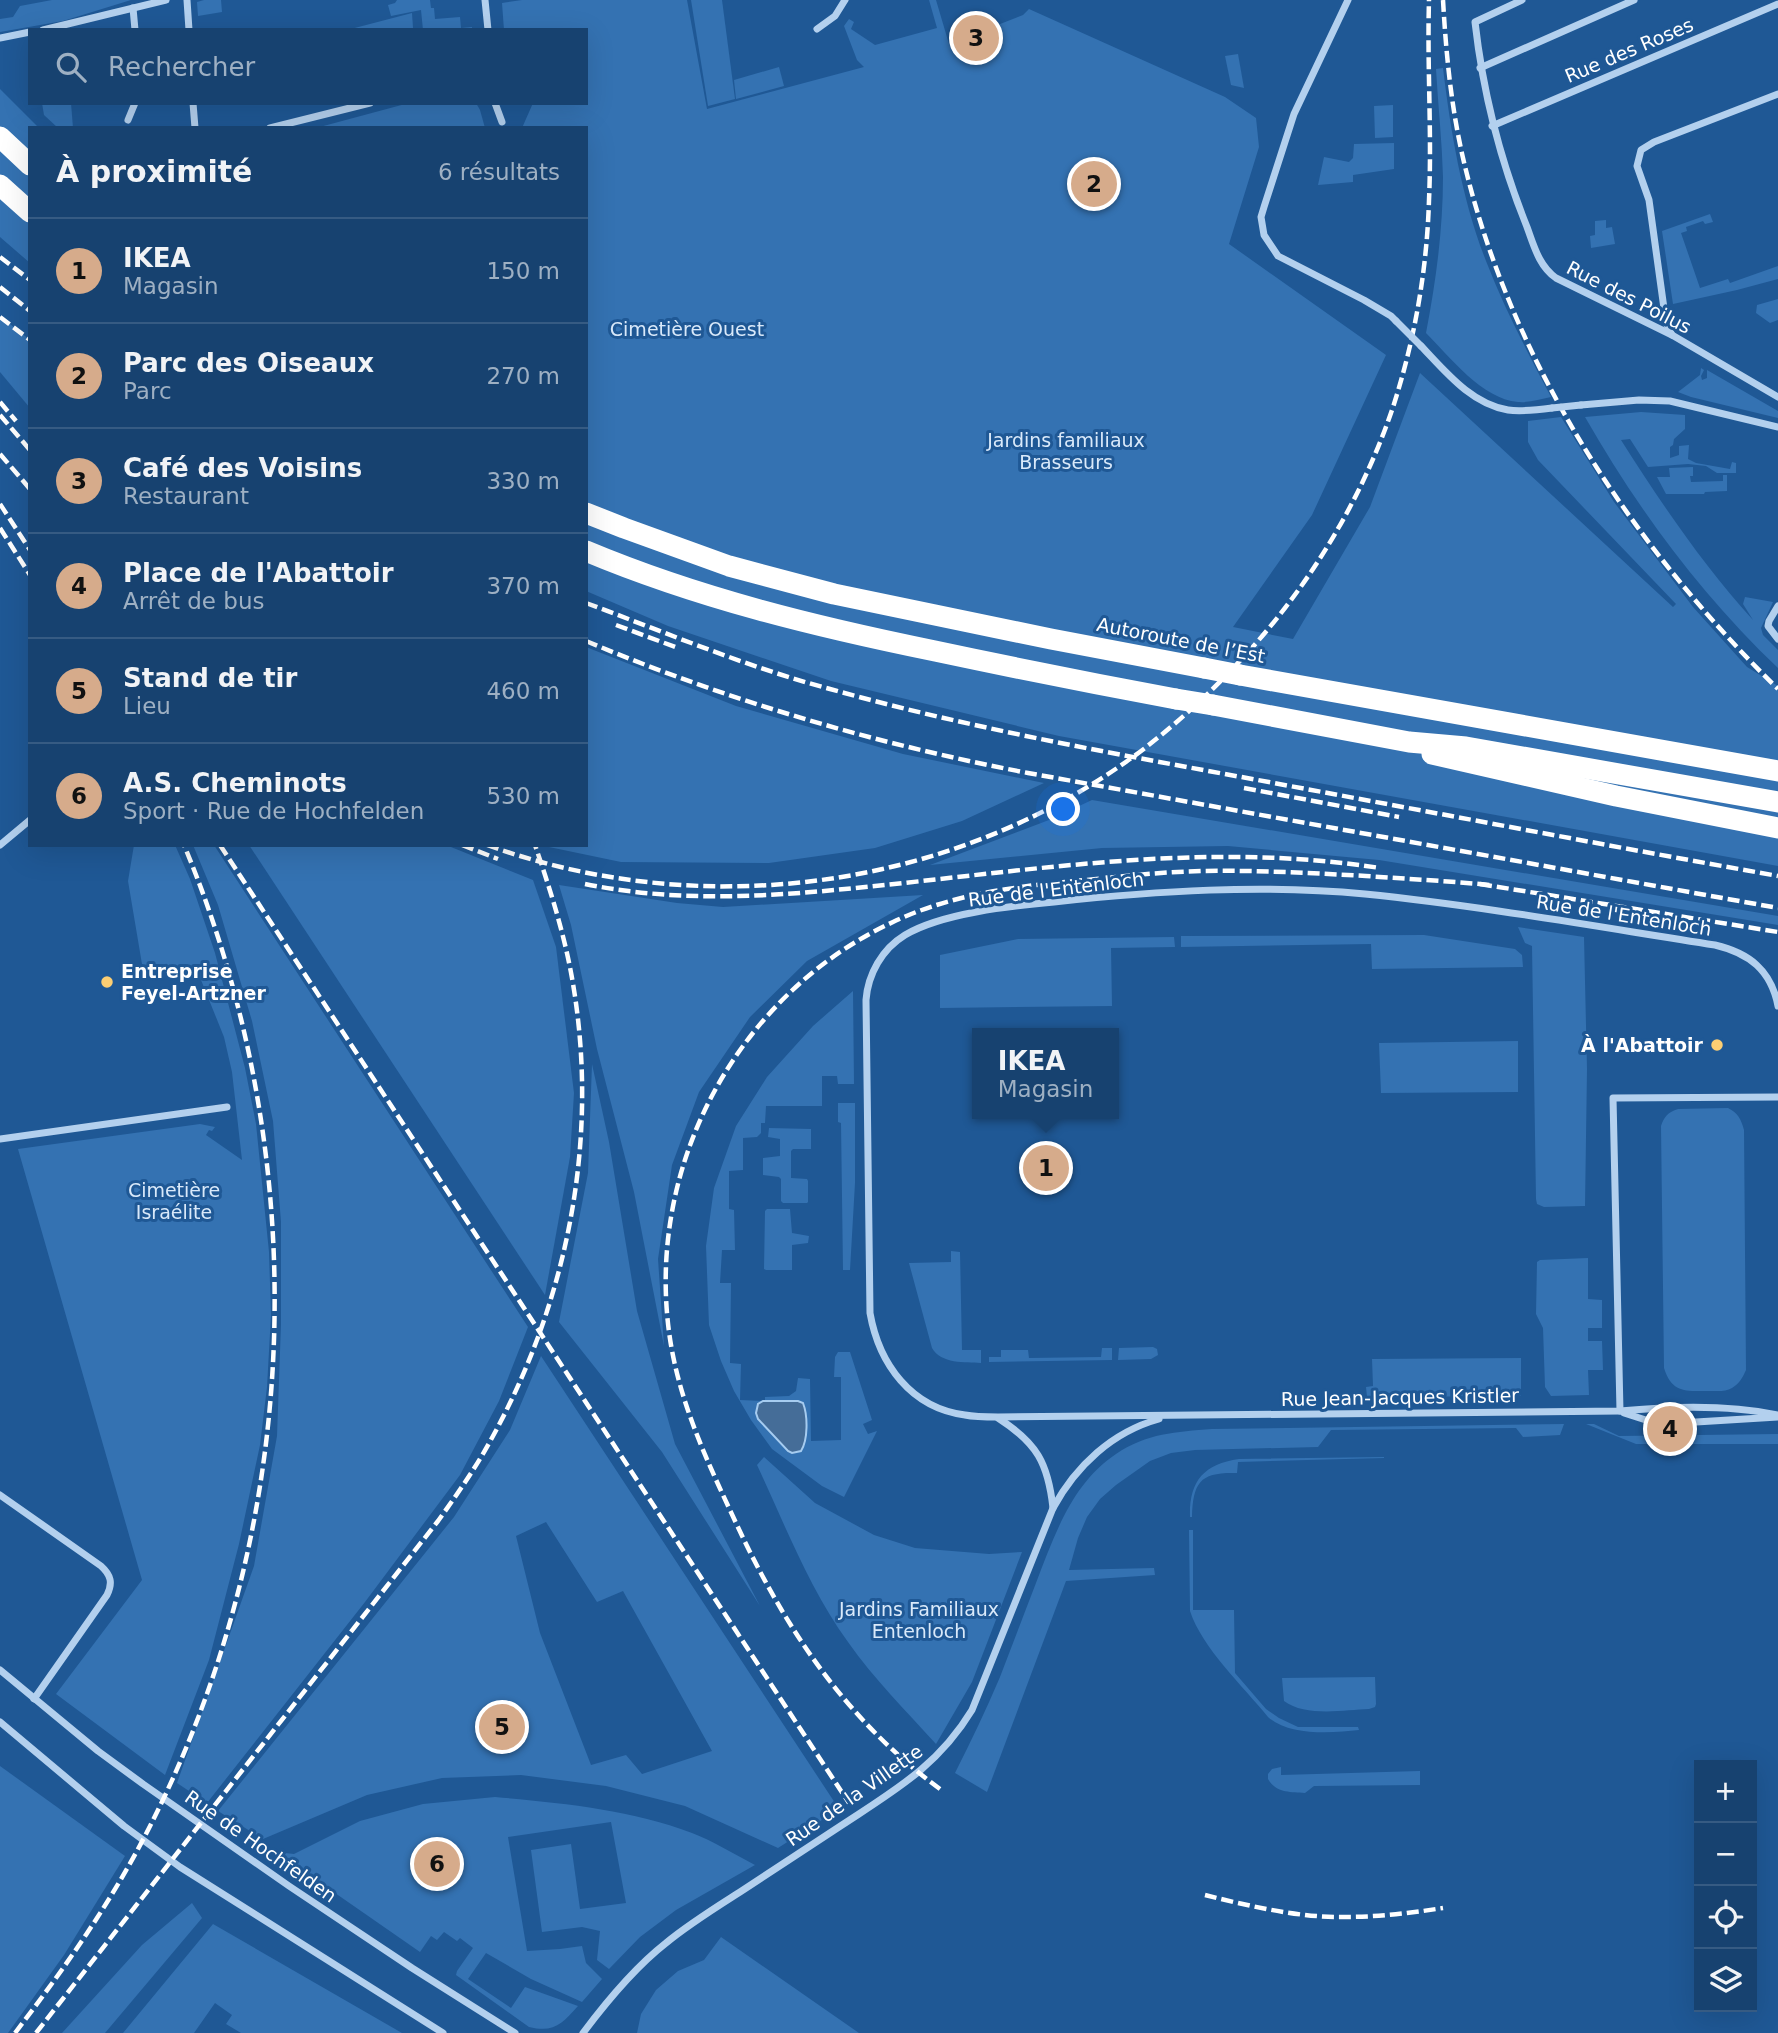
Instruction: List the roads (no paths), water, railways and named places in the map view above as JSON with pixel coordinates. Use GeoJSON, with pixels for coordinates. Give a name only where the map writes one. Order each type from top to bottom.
{"type":"FeatureCollection","features":[{"type":"Feature","properties":{"kind":"highway"},"geometry":{"type":"LineString","coordinates":[[0,137],[28,163]]}},
{"type":"Feature","properties":{"kind":"highway"},"geometry":{"type":"LineString","coordinates":[[0,185],[28,210]]}},
{"type":"Feature","properties":{"kind":"highway","name":"Autoroute de l’Est"},"geometry":{"type":"LineString","coordinates":[[588,514],[729,566],[834,594],[1240,675],[1778,772]]}},
{"type":"Feature","properties":{"kind":"highway"},"geometry":{"type":"LineString","coordinates":[[588,552],[620,566],[827,629],[1057,677],[1409,742],[1466,747],[1778,802]]}},
{"type":"Feature","properties":{"kind":"highway"},"geometry":{"type":"LineString","coordinates":[[1409,742],[1435,756],[1778,828]]}},
{"type":"Feature","properties":{"kind":"street"},"geometry":{"type":"LineString","coordinates":[[51,28],[166,0]]}},
{"type":"Feature","properties":{"kind":"street"},"geometry":{"type":"LineString","coordinates":[[187,0],[189,28]]}},
{"type":"Feature","properties":{"kind":"street"},"geometry":{"type":"LineString","coordinates":[[485,0],[488,28]]}},
{"type":"Feature","properties":{"kind":"street"},"geometry":{"type":"LineString","coordinates":[[817,29],[835,16],[845,0]]}},
{"type":"Feature","properties":{"kind":"street"},"geometry":{"type":"LineString","coordinates":[[1348,0],[1294,114],[1264,207],[1262,226],[1268,243],[1278,256],[1391,316],[1448,374],[1476,397],[1497,407],[1517,411],[1619,401],[1663,400],[1778,427]]}},
{"type":"Feature","properties":{"kind":"street","name":"Rue des Poilus"},"geometry":{"type":"LineString","coordinates":[[1522,0],[1475,22],[1480,68],[1492,126],[1522,215],[1548,273],[1672,335],[1778,397]]}},
{"type":"Feature","properties":{"kind":"street"},"geometry":{"type":"LineString","coordinates":[[1480,68],[1634,0]]}},
{"type":"Feature","properties":{"kind":"street","name":"Rue des Roses"},"geometry":{"type":"LineString","coordinates":[[1492,126],[1778,4]]}},
{"type":"Feature","properties":{"kind":"street"},"geometry":{"type":"LineString","coordinates":[[133,8],[135,28]]}},
{"type":"Feature","properties":{"kind":"street"},"geometry":{"type":"LineString","coordinates":[[0,38],[28,32]]}},
{"type":"Feature","properties":{"kind":"street"},"geometry":{"type":"LineString","coordinates":[[1672,335],[1666,323],[1648,200],[1637,166],[1641,150],[1654,142],[1778,94]]}},
{"type":"Feature","properties":{"kind":"street"},"geometry":{"type":"LineString","coordinates":[[128,120],[134,105]]}},
{"type":"Feature","properties":{"kind":"street"},"geometry":{"type":"LineString","coordinates":[[193,105],[195,126]]}},
{"type":"Feature","properties":{"kind":"street"},"geometry":{"type":"LineString","coordinates":[[278,126],[362,105]]}},
{"type":"Feature","properties":{"kind":"street"},"geometry":{"type":"LineString","coordinates":[[496,105],[502,122]]}},
{"type":"Feature","properties":{"kind":"street"},"geometry":{"type":"LineString","coordinates":[[1778,606],[1768,626],[1778,639]]}},
{"type":"Feature","properties":{"kind":"street"},"geometry":{"type":"LineString","coordinates":[[0,845],[28,822]]}},
{"type":"Feature","properties":{"kind":"street","name":"Rue de l'Entenloch"},"geometry":{"type":"LineString","coordinates":[[1180,1415],[998,1418],[964,1415],[946,1411],[919,1398],[901,1382],[891,1368],[876,1341],[869,1293],[867,988],[879,960],[906,934],[942,921],[984,911],[1093,898],[1238,890],[1363,894],[1715,945],[1740,952],[1751,960],[1767,977],[1777,1000]]}},
{"type":"Feature","properties":{"kind":"street"},"geometry":{"type":"LineString","coordinates":[[1620,1412],[1613,1098],[1778,1097]]}},
{"type":"Feature","properties":{"kind":"street"},"geometry":{"type":"LineString","coordinates":[[0,1139],[227,1107]]}},
{"type":"Feature","properties":{"kind":"street","name":"Rue Jean-Jacques Kristler"},"geometry":{"type":"LineString","coordinates":[[1180,1415],[1620,1412],[1655,1408],[1730,1408],[1754,1409],[1778,1416]]}},
{"type":"Feature","properties":{"kind":"street","name":"Rue Jean-Jacques Kristler"},"geometry":{"type":"LineString","coordinates":[[1620,1412],[1652,1422],[1778,1416]]}},
{"type":"Feature","properties":{"kind":"street","name":"Rue de la Villette"},"geometry":{"type":"LineString","coordinates":[[583,2033],[632,1975],[663,1945],[901,1787],[941,1753],[964,1723],[979,1695],[1053,1508],[1063,1490],[1080,1468],[1103,1447],[1124,1433],[1146,1422],[1180,1415]]}},
{"type":"Feature","properties":{"kind":"street"},"geometry":{"type":"LineString","coordinates":[[998,1418],[1026,1439],[1040,1458],[1046,1468],[1053,1508]]}},
{"type":"Feature","properties":{"kind":"street"},"geometry":{"type":"LineString","coordinates":[[0,1495],[102,1566],[111,1578],[112,1585],[107,1595],[34,1699]]}},
{"type":"Feature","properties":{"kind":"street","name":"Rue de Hochfelden"},"geometry":{"type":"LineString","coordinates":[[0,1670],[98,1751],[289,1886],[515,2033]]}},
{"type":"Feature","properties":{"kind":"street"},"geometry":{"type":"LineString","coordinates":[[0,1722],[124,1826],[180,1867],[443,2033]]}},
{"type":"Feature","properties":{"kind":"railway"},"geometry":{"type":"LineString","coordinates":[[494,847],[571,869],[656,883],[742,886],[828,879],[913,861],[995,834],[1072,796],[1169,729],[1262,637],[1308,576],[1329,544],[1366,475],[1394,404],[1414,329],[1426,252],[1430,175],[1429,0]]}},
{"type":"Feature","properties":{"kind":"railway"},"geometry":{"type":"LineString","coordinates":[[1443,0],[1455,119],[1463,158],[1484,233],[1511,306],[1545,377],[1583,446],[1626,511],[1673,574],[1724,633],[1778,689]]}},
{"type":"Feature","properties":{"kind":"railway"},"geometry":{"type":"LineString","coordinates":[[0,257],[28,278]]}},
{"type":"Feature","properties":{"kind":"railway"},"geometry":{"type":"LineString","coordinates":[[0,287],[28,309]]}},
{"type":"Feature","properties":{"kind":"railway"},"geometry":{"type":"LineString","coordinates":[[0,317],[28,338]]}},
{"type":"Feature","properties":{"kind":"railway"},"geometry":{"type":"LineString","coordinates":[[0,402],[16,421]]}},
{"type":"Feature","properties":{"kind":"railway"},"geometry":{"type":"LineString","coordinates":[[0,415],[28,448]]}},
{"type":"Feature","properties":{"kind":"railway"},"geometry":{"type":"LineString","coordinates":[[0,454],[28,487]]}},
{"type":"Feature","properties":{"kind":"railway"},"geometry":{"type":"LineString","coordinates":[[0,504],[28,547]]}},
{"type":"Feature","properties":{"kind":"railway"},"geometry":{"type":"LineString","coordinates":[[0,528],[28,572]]}},
{"type":"Feature","properties":{"kind":"railway"},"geometry":{"type":"LineString","coordinates":[[588,604],[768,670],[948,719],[1126,756],[1778,876]]}},
{"type":"Feature","properties":{"kind":"railway"},"geometry":{"type":"LineString","coordinates":[[616,625],[678,648]]}},
{"type":"Feature","properties":{"kind":"railway"},"geometry":{"type":"LineString","coordinates":[[588,642],[694,683],[804,719],[915,749],[1028,773],[1778,908]]}},
{"type":"Feature","properties":{"kind":"railway"},"geometry":{"type":"LineString","coordinates":[[1244,788],[1399,817]]}},
{"type":"Feature","properties":{"kind":"railway"},"geometry":{"type":"LineString","coordinates":[[15,2033],[69,1960],[118,1885],[147,1832],[199,1715],[238,1594],[263,1469],[274,1343],[272,1216],[256,1090],[227,966],[185,847]]}},
{"type":"Feature","properties":{"kind":"railway"},"geometry":{"type":"LineString","coordinates":[[221,847],[849,1803]]}},
{"type":"Feature","properties":{"kind":"railway"},"geometry":{"type":"LineString","coordinates":[[467,847],[498,859]]}},
{"type":"Feature","properties":{"kind":"railway"},"geometry":{"type":"LineString","coordinates":[[36,2033],[438,1521],[493,1436],[519,1383],[541,1328],[559,1271],[572,1214],[582,1096],[580,1037],[572,978],[556,911],[536,847]]}},
{"type":"Feature","properties":{"kind":"railway"},"geometry":{"type":"LineString","coordinates":[[585,884],[670,895],[754,896],[1151,859],[1265,858],[1380,868]]}},
{"type":"Feature","properties":{"kind":"railway"},"geometry":{"type":"LineString","coordinates":[[940,1789],[875,1733],[847,1702],[797,1635],[755,1562],[706,1458],[689,1414],[671,1345],[666,1280],[671,1217],[687,1155],[712,1097],[745,1043],[787,995],[837,954],[893,922],[939,904],[987,892],[1036,885],[1201,871],[1325,874],[1490,885]]}},
{"type":"Feature","properties":{"kind":"railway"},"geometry":{"type":"LineString","coordinates":[[1480,884],[1778,932]]}},
{"type":"Feature","properties":{"kind":"railway"},"geometry":{"type":"LineString","coordinates":[[1205,1895],[1275,1910],[1328,1917],[1357,1917],[1443,1908]]}},
{"type":"Feature","properties":{"kind":"place","name":"Café des Voisins"},"geometry":{"type":"Point","coordinates":[976,38]}},
{"type":"Feature","properties":{"kind":"place","name":"Parc des Oiseaux"},"geometry":{"type":"Point","coordinates":[1094,184]}},
{"type":"Feature","properties":{"kind":"place","name":"Entreprise Feyel-Artzner"},"geometry":{"type":"Point","coordinates":[107,982]}},
{"type":"Feature","properties":{"kind":"place","name":"À l'Abattoir"},"geometry":{"type":"Point","coordinates":[1717,1045]}},
{"type":"Feature","properties":{"kind":"place","name":"IKEA"},"geometry":{"type":"Point","coordinates":[1046,1168]}},
{"type":"Feature","properties":{"kind":"place","name":"Place de l'Abattoir"},"geometry":{"type":"Point","coordinates":[1670,1429]}},
{"type":"Feature","properties":{"kind":"place","name":"Stand de tir"},"geometry":{"type":"Point","coordinates":[502,1727]}},
{"type":"Feature","properties":{"kind":"place","name":"A.S. Cheminots"},"geometry":{"type":"Point","coordinates":[437,1864]}},
{"type":"Feature","properties":{"kind":"park label","name":"Cimetière Ouest"},"geometry":{"type":"Point","coordinates":[687,329]}},
{"type":"Feature","properties":{"kind":"park label","name":"Jardins familiaux Brasseurs"},"geometry":{"type":"Point","coordinates":[1066,451]}},
{"type":"Feature","properties":{"kind":"park label","name":"Cimetière Israélite"},"geometry":{"type":"Point","coordinates":[174,1201]}},
{"type":"Feature","properties":{"kind":"park label","name":"Jardins Familiaux Entenloch"},"geometry":{"type":"Point","coordinates":[919,1620]}}]}
